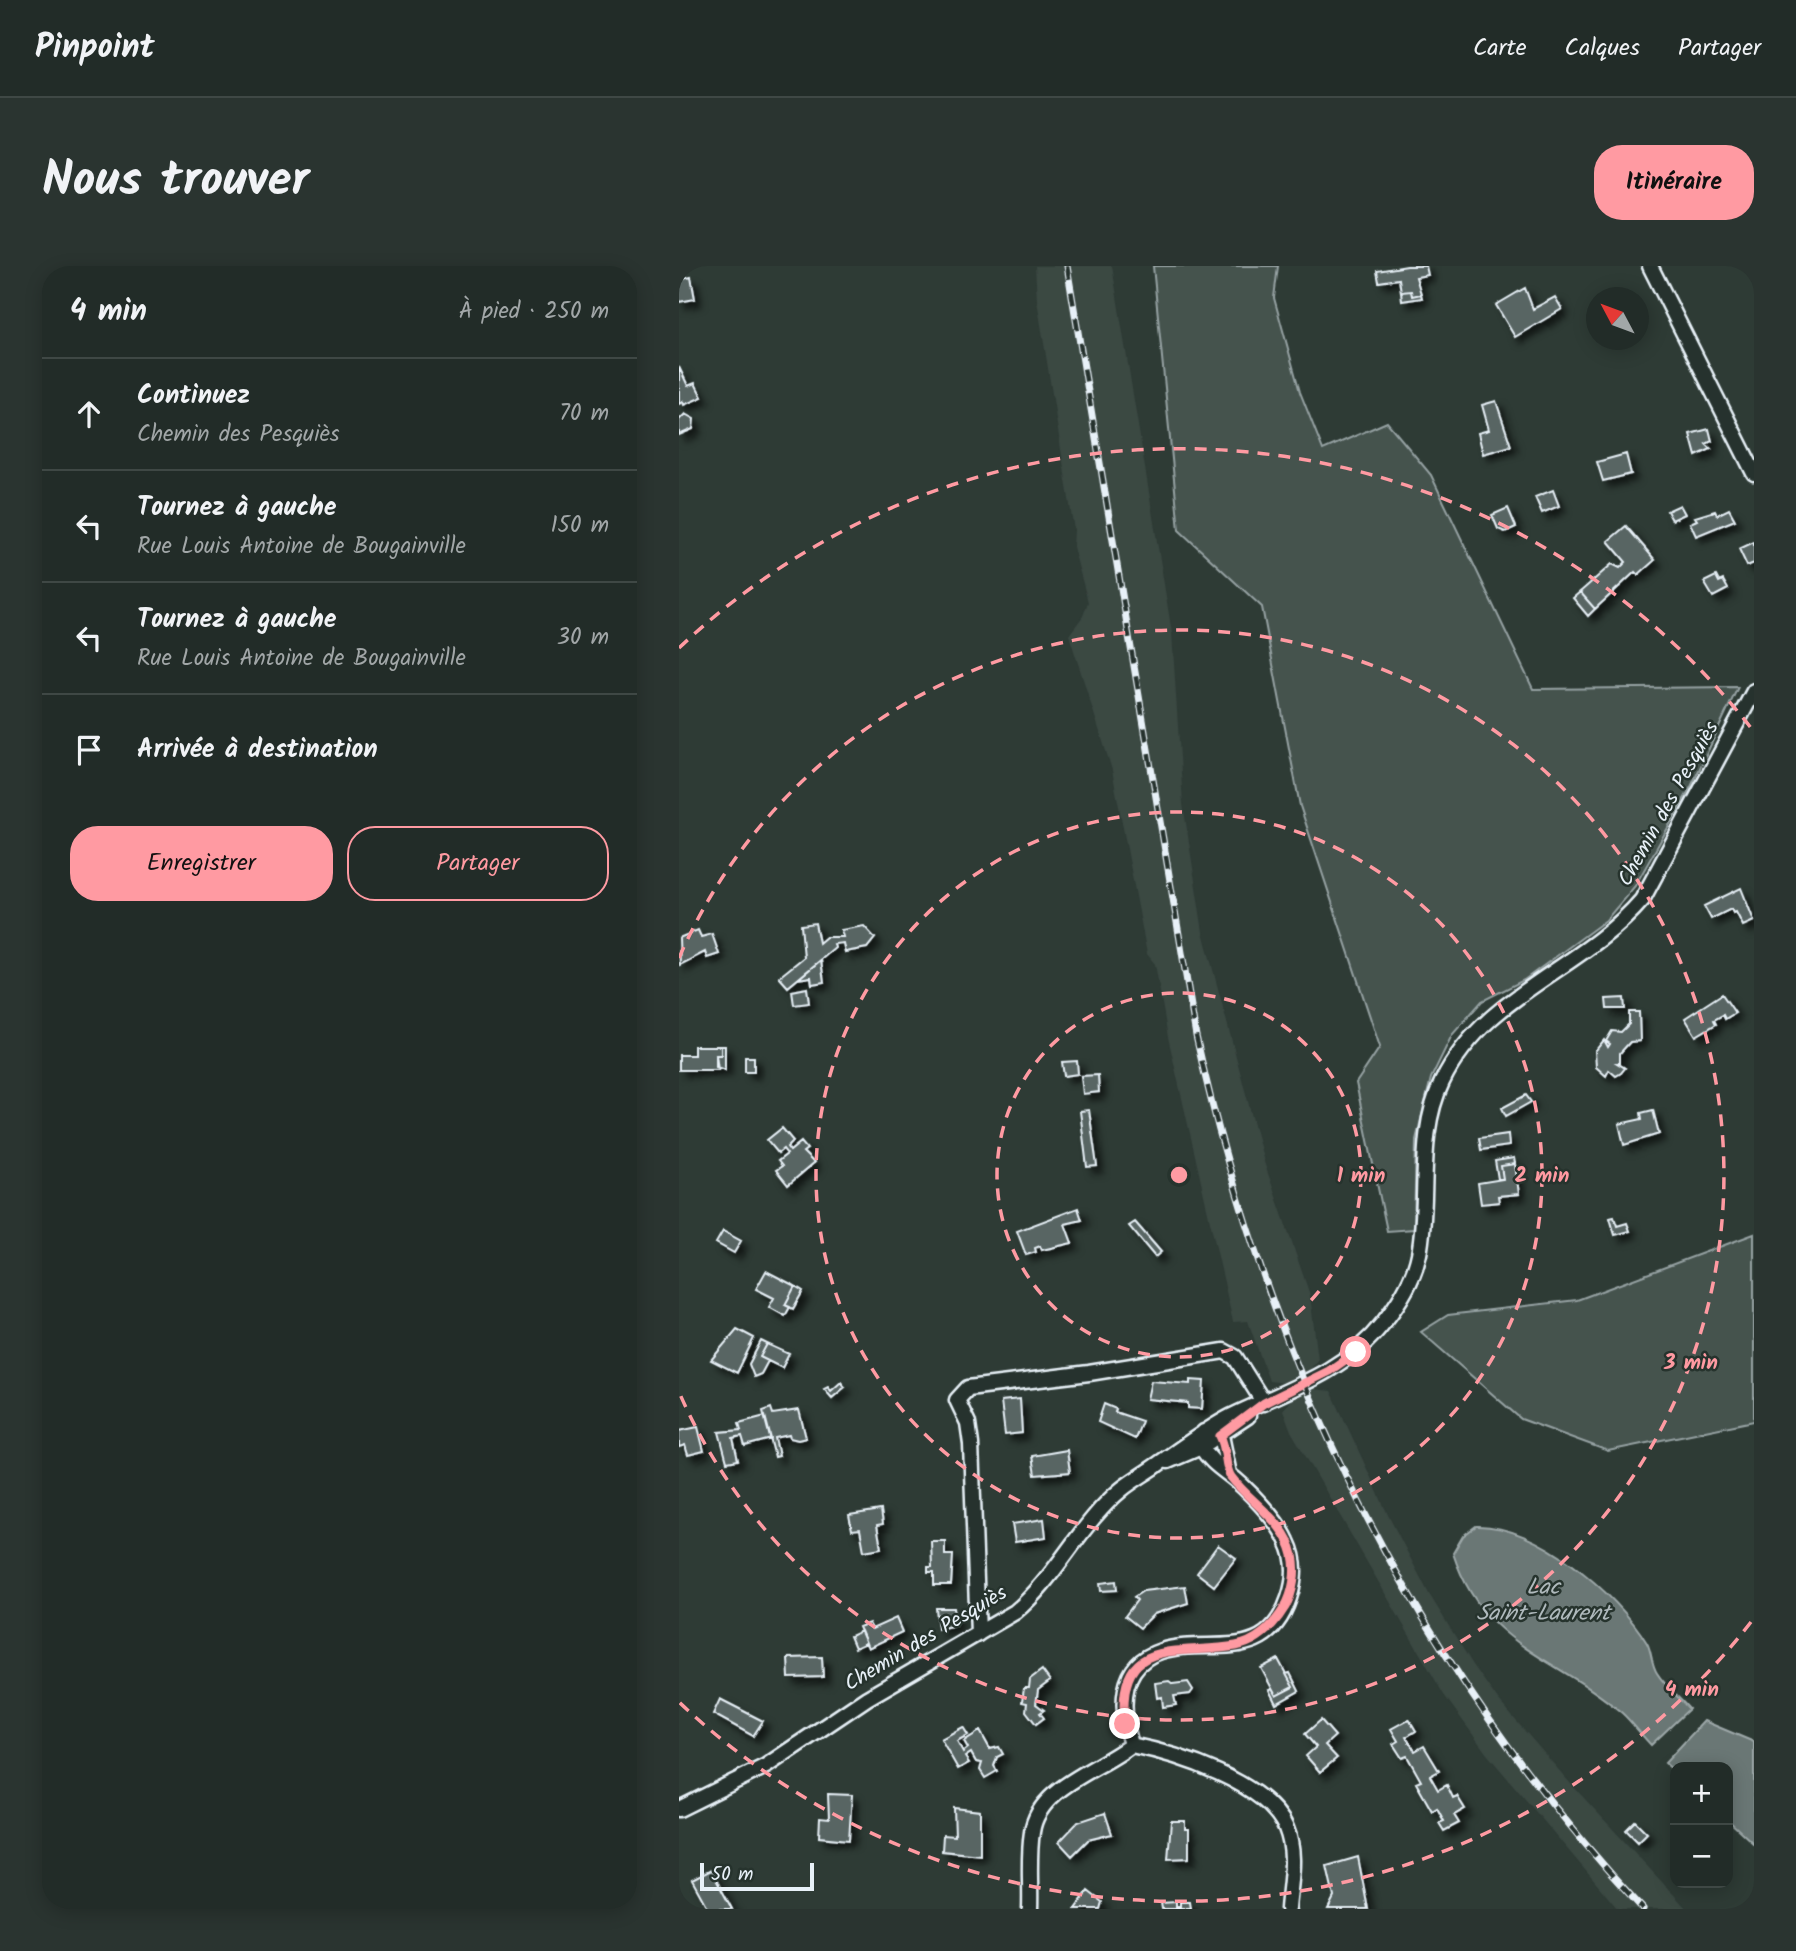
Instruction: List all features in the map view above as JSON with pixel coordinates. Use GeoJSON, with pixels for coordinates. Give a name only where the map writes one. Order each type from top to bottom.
{"type":"FeatureCollection","features":[{"type":"Feature","properties":{"kind":"street"},"geometry":{"type":"LineString","coordinates":[[1650,266],[1754,473]]}},
{"type":"Feature","properties":{"kind":"street","name":"Chemin des Pesquiès"},"geometry":{"type":"LineString","coordinates":[[679,1809],[766,1766],[867,1698],[978,1634],[1032,1597],[1103,1507],[1122,1488],[1204,1432],[1342,1362],[1364,1343],[1395,1308],[1412,1277],[1419,1256],[1427,1143],[1433,1105],[1454,1060],[1489,1017],[1519,993],[1592,948],[1623,923],[1642,900],[1754,691]]}},
{"type":"Feature","properties":{"kind":"street"},"geometry":{"type":"LineString","coordinates":[[978,1634],[978,1566],[971,1444],[968,1423],[957,1400],[968,1388],[1224,1352],[1235,1357],[1264,1403]]}},
{"type":"Feature","properties":{"kind":"street","name":"Chemin des Pesquiès"},"geometry":{"type":"LineString","coordinates":[[1160,1463],[1201,1447],[1264,1403]]}},
{"type":"Feature","properties":{"kind":"street"},"geometry":{"type":"LineString","coordinates":[[1132,1745],[1125,1724],[1124,1689],[1139,1665],[1163,1650],[1237,1646],[1252,1640],[1278,1619],[1288,1602],[1294,1569],[1288,1542],[1273,1519],[1229,1474],[1215,1466],[1201,1447],[1204,1432],[1220,1436],[1229,1474]]}},
{"type":"Feature","properties":{"kind":"street"},"geometry":{"type":"LineString","coordinates":[[1030,1909],[1031,1833],[1039,1812],[1065,1786],[1110,1762],[1132,1745],[1151,1749],[1222,1775],[1261,1796],[1285,1827],[1291,1847],[1293,1865],[1288,1909]]}},
{"type":"Feature","properties":{"kind":"shaded area"},"geometry":{"type":"Polygon","coordinates":[[[1035,266],[1112,266],[1172,633],[1183,804],[1203,932],[1264,1162],[1310,1295],[1318,1359],[1307,1374],[1286,1383],[1269,1381],[1248,1321],[1233,1322],[1168,1037],[1155,964],[1147,954],[1112,770],[1069,635],[1083,616],[1088,602],[1073,547],[1074,530],[1037,300],[1035,266]]]}},
{"type":"Feature","properties":{"kind":"shaded area"},"geometry":{"type":"Polygon","coordinates":[[[1153,266],[1278,266],[1274,298],[1300,392],[1323,450],[1387,422],[1431,475],[1533,689],[1738,687],[1691,787],[1635,886],[1606,920],[1524,980],[1482,1001],[1452,1035],[1431,1078],[1416,1140],[1414,1229],[1387,1231],[1356,1083],[1380,1047],[1300,806],[1262,607],[1179,530],[1153,266]]]}},
{"type":"Feature","properties":{"kind":"shaded area"},"geometry":{"type":"Polygon","coordinates":[[[1754,1234],[1754,1421],[1608,1451],[1521,1419],[1421,1332],[1448,1315],[1577,1300],[1754,1234]]]}},
{"type":"Feature","properties":{"kind":"shaded area"},"geometry":{"type":"Polygon","coordinates":[[[1313,1389],[1331,1391],[1389,1517],[1429,1594],[1498,1700],[1570,1783],[1687,1909],[1618,1909],[1487,1754],[1444,1695],[1291,1431],[1283,1410],[1292,1398],[1313,1389]]]}},
{"type":"Feature","properties":{"kind":"water","name":"Lac Saint-Laurent"},"geometry":{"type":"Polygon","coordinates":[[[1476,1526],[1499,1528],[1524,1536],[1549,1549],[1596,1583],[1633,1624],[1647,1643],[1657,1673],[1689,1709],[1651,1745],[1622,1713],[1502,1630],[1483,1610],[1466,1585],[1453,1553],[1463,1536],[1476,1526]]]}},
{"type":"Feature","properties":{"kind":"water"},"geometry":{"type":"Polygon","coordinates":[[[1704,1721],[1754,1742],[1754,1844],[1733,1825],[1733,1762],[1670,1762],[1670,1768],[1665,1763],[1704,1721]]]}},
{"type":"Feature","properties":{"kind":"building"},"geometry":{"type":"Polygon","coordinates":[[[1426,266],[1428,275],[1416,277],[1421,294],[1412,296],[1411,291],[1401,292],[1399,279],[1379,282],[1377,271],[1426,266]]]}},
{"type":"Feature","properties":{"kind":"building"},"geometry":{"type":"Polygon","coordinates":[[[691,277],[695,299],[679,302],[679,280],[691,277]]]}},
{"type":"Feature","properties":{"kind":"building"},"geometry":{"type":"Polygon","coordinates":[[[1525,288],[1533,309],[1555,297],[1562,309],[1515,337],[1496,305],[1525,288]]]}},
{"type":"Feature","properties":{"kind":"building"},"geometry":{"type":"Polygon","coordinates":[[[1411,291],[1412,296],[1421,294],[1422,298],[1402,301],[1401,292],[1411,291]]]}},
{"type":"Feature","properties":{"kind":"building"},"geometry":{"type":"Polygon","coordinates":[[[679,367],[688,386],[695,383],[702,397],[684,405],[683,402],[679,404],[679,367]]]}},
{"type":"Feature","properties":{"kind":"building"},"geometry":{"type":"Polygon","coordinates":[[[1496,401],[1511,446],[1483,454],[1478,433],[1489,430],[1482,405],[1496,401]]]}},
{"type":"Feature","properties":{"kind":"building"},"geometry":{"type":"Polygon","coordinates":[[[685,414],[694,419],[693,429],[679,435],[679,420],[685,414]]]}},
{"type":"Feature","properties":{"kind":"building"},"geometry":{"type":"Polygon","coordinates":[[[1709,429],[1712,441],[1706,444],[1711,449],[1696,456],[1690,434],[1709,429]]]}},
{"type":"Feature","properties":{"kind":"building"},"geometry":{"type":"Polygon","coordinates":[[[1626,454],[1631,474],[1603,481],[1597,462],[1626,454]]]}},
{"type":"Feature","properties":{"kind":"building"},"geometry":{"type":"Polygon","coordinates":[[[1553,490],[1559,506],[1542,513],[1535,497],[1553,490]]]}},
{"type":"Feature","properties":{"kind":"building"},"geometry":{"type":"Polygon","coordinates":[[[1680,505],[1685,514],[1672,520],[1667,511],[1680,505]]]}},
{"type":"Feature","properties":{"kind":"building"},"geometry":{"type":"Polygon","coordinates":[[[1508,508],[1516,527],[1505,532],[1498,529],[1492,515],[1508,508]]]}},
{"type":"Feature","properties":{"kind":"building"},"geometry":{"type":"Polygon","coordinates":[[[1729,509],[1735,520],[1696,536],[1690,523],[1697,520],[1695,517],[1715,511],[1717,515],[1729,509]]]}},
{"type":"Feature","properties":{"kind":"building"},"geometry":{"type":"Polygon","coordinates":[[[1626,526],[1655,560],[1638,575],[1635,572],[1595,609],[1580,592],[1612,564],[1620,568],[1626,562],[1608,541],[1626,526]]]}},
{"type":"Feature","properties":{"kind":"building"},"geometry":{"type":"Polygon","coordinates":[[[1754,542],[1754,563],[1747,566],[1739,549],[1754,542]]]}},
{"type":"Feature","properties":{"kind":"building"},"geometry":{"type":"Polygon","coordinates":[[[1716,576],[1719,582],[1723,580],[1728,589],[1713,597],[1704,582],[1716,576]]]}},
{"type":"Feature","properties":{"kind":"building"},"geometry":{"type":"Polygon","coordinates":[[[1580,592],[1595,609],[1588,616],[1573,598],[1580,592]]]}},
{"type":"Feature","properties":{"kind":"building"},"geometry":{"type":"Polygon","coordinates":[[[1741,888],[1754,921],[1743,926],[1736,912],[1733,913],[1731,909],[1711,919],[1704,906],[1741,888]]]}},
{"type":"Feature","properties":{"kind":"building"},"geometry":{"type":"Polygon","coordinates":[[[815,923],[819,943],[826,937],[843,937],[841,930],[864,926],[875,938],[867,948],[845,952],[843,943],[834,944],[835,948],[788,987],[779,977],[804,957],[801,925],[815,923]]]}},
{"type":"Feature","properties":{"kind":"building"},"geometry":{"type":"Polygon","coordinates":[[[698,930],[701,937],[712,934],[719,954],[707,958],[705,952],[680,965],[679,938],[698,930]]]}},
{"type":"Feature","properties":{"kind":"building"},"geometry":{"type":"Polygon","coordinates":[[[821,960],[824,982],[812,984],[811,977],[798,979],[821,960]]]}},
{"type":"Feature","properties":{"kind":"building"},"geometry":{"type":"Polygon","coordinates":[[[807,988],[809,1003],[794,1005],[792,991],[807,988]]]}},
{"type":"Feature","properties":{"kind":"building"},"geometry":{"type":"Polygon","coordinates":[[[1722,994],[1735,1013],[1725,1019],[1723,1015],[1714,1020],[1716,1024],[1696,1036],[1685,1018],[1722,994]]]}},
{"type":"Feature","properties":{"kind":"building"},"geometry":{"type":"Polygon","coordinates":[[[1624,998],[1625,1009],[1607,1009],[1606,999],[1624,998]]]}},
{"type":"Feature","properties":{"kind":"building"},"geometry":{"type":"Polygon","coordinates":[[[1629,1012],[1639,1012],[1640,1041],[1630,1042],[1620,1053],[1620,1063],[1617,1063],[1625,1068],[1621,1073],[1616,1076],[1609,1070],[1606,1076],[1596,1067],[1595,1051],[1604,1040],[1608,1047],[1610,1044],[1606,1041],[1612,1031],[1621,1032],[1629,1024],[1629,1012]]]}},
{"type":"Feature","properties":{"kind":"building"},"geometry":{"type":"Polygon","coordinates":[[[694,1046],[721,1046],[721,1055],[716,1055],[718,1070],[679,1070],[679,1055],[694,1055],[694,1046]]]}},
{"type":"Feature","properties":{"kind":"building"},"geometry":{"type":"Polygon","coordinates":[[[721,1046],[725,1046],[725,1070],[716,1067],[716,1055],[721,1055],[721,1046]]]}},
{"type":"Feature","properties":{"kind":"building"},"geometry":{"type":"Polygon","coordinates":[[[745,1057],[754,1057],[754,1072],[745,1072],[745,1057]]]}},
{"type":"Feature","properties":{"kind":"building"},"geometry":{"type":"Polygon","coordinates":[[[1077,1061],[1078,1074],[1064,1076],[1062,1062],[1077,1061]]]}},
{"type":"Feature","properties":{"kind":"building"},"geometry":{"type":"Polygon","coordinates":[[[1098,1075],[1099,1092],[1083,1094],[1081,1076],[1098,1075]]]}},
{"type":"Feature","properties":{"kind":"building"},"geometry":{"type":"Polygon","coordinates":[[[1526,1095],[1531,1102],[1506,1116],[1502,1108],[1526,1095]]]}},
{"type":"Feature","properties":{"kind":"building"},"geometry":{"type":"Polygon","coordinates":[[[1089,1110],[1097,1166],[1087,1167],[1080,1111],[1089,1110]]]}},
{"type":"Feature","properties":{"kind":"building"},"geometry":{"type":"Polygon","coordinates":[[[1653,1110],[1659,1134],[1624,1145],[1619,1124],[1642,1119],[1641,1113],[1653,1110]]]}},
{"type":"Feature","properties":{"kind":"building"},"geometry":{"type":"Polygon","coordinates":[[[782,1128],[793,1141],[787,1147],[790,1151],[801,1142],[807,1149],[803,1152],[814,1163],[788,1185],[776,1170],[782,1166],[778,1161],[787,1154],[783,1149],[778,1153],[767,1140],[782,1128]]]}},
{"type":"Feature","properties":{"kind":"building"},"geometry":{"type":"Polygon","coordinates":[[[1508,1134],[1509,1146],[1481,1150],[1479,1138],[1508,1134]]]}},
{"type":"Feature","properties":{"kind":"building"},"geometry":{"type":"Polygon","coordinates":[[[1514,1158],[1515,1164],[1501,1166],[1503,1179],[1498,1179],[1495,1161],[1514,1158]]]}},
{"type":"Feature","properties":{"kind":"building"},"geometry":{"type":"Polygon","coordinates":[[[1515,1164],[1519,1194],[1498,1196],[1499,1202],[1481,1204],[1478,1183],[1503,1179],[1501,1166],[1515,1164]]]}},
{"type":"Feature","properties":{"kind":"building"},"geometry":{"type":"Polygon","coordinates":[[[1078,1208],[1082,1220],[1065,1224],[1072,1243],[1042,1250],[1040,1246],[1035,1248],[1036,1252],[1026,1255],[1017,1231],[1078,1208]]]}},
{"type":"Feature","properties":{"kind":"building"},"geometry":{"type":"Polygon","coordinates":[[[1614,1217],[1617,1226],[1627,1223],[1630,1231],[1615,1235],[1610,1218],[1614,1217]]]}},
{"type":"Feature","properties":{"kind":"building"},"geometry":{"type":"Polygon","coordinates":[[[1135,1222],[1161,1252],[1155,1257],[1129,1226],[1135,1222]]]}},
{"type":"Feature","properties":{"kind":"building"},"geometry":{"type":"Polygon","coordinates":[[[723,1231],[741,1241],[734,1253],[716,1243],[723,1231]]]}},
{"type":"Feature","properties":{"kind":"building"},"geometry":{"type":"Polygon","coordinates":[[[766,1271],[795,1286],[785,1305],[790,1307],[785,1316],[769,1307],[774,1298],[756,1289],[766,1271]]]}},
{"type":"Feature","properties":{"kind":"building"},"geometry":{"type":"Polygon","coordinates":[[[795,1286],[803,1291],[793,1309],[785,1305],[795,1286]]]}},
{"type":"Feature","properties":{"kind":"building"},"geometry":{"type":"Polygon","coordinates":[[[737,1329],[754,1338],[737,1373],[711,1360],[737,1329]]]}},
{"type":"Feature","properties":{"kind":"building"},"geometry":{"type":"Polygon","coordinates":[[[761,1341],[767,1344],[760,1357],[768,1361],[761,1374],[754,1377],[749,1364],[761,1341]]]}},
{"type":"Feature","properties":{"kind":"building"},"geometry":{"type":"Polygon","coordinates":[[[767,1344],[789,1354],[782,1368],[760,1357],[767,1344]]]}},
{"type":"Feature","properties":{"kind":"building"},"geometry":{"type":"Polygon","coordinates":[[[1190,1380],[1204,1381],[1202,1409],[1188,1408],[1188,1403],[1147,1399],[1151,1381],[1190,1384],[1190,1380]]]}},
{"type":"Feature","properties":{"kind":"building"},"geometry":{"type":"Polygon","coordinates":[[[841,1382],[845,1387],[832,1398],[824,1389],[828,1387],[831,1391],[841,1382]]]}},
{"type":"Feature","properties":{"kind":"building"},"geometry":{"type":"Polygon","coordinates":[[[1020,1399],[1022,1433],[1005,1435],[1001,1401],[1020,1399]]]}},
{"type":"Feature","properties":{"kind":"building"},"geometry":{"type":"Polygon","coordinates":[[[1104,1404],[1116,1409],[1115,1412],[1142,1421],[1135,1439],[1098,1422],[1104,1404]]]}},
{"type":"Feature","properties":{"kind":"building"},"geometry":{"type":"Polygon","coordinates":[[[771,1408],[773,1414],[799,1410],[806,1438],[798,1440],[790,1438],[789,1435],[775,1438],[779,1456],[775,1457],[763,1411],[771,1408]]]}},
{"type":"Feature","properties":{"kind":"building"},"geometry":{"type":"Polygon","coordinates":[[[765,1416],[771,1439],[745,1446],[742,1436],[733,1438],[738,1460],[727,1462],[719,1432],[741,1430],[739,1423],[765,1416]]]}},
{"type":"Feature","properties":{"kind":"building"},"geometry":{"type":"Polygon","coordinates":[[[698,1427],[704,1451],[688,1455],[685,1445],[679,1447],[679,1431],[698,1427]]]}},
{"type":"Feature","properties":{"kind":"building"},"geometry":{"type":"Polygon","coordinates":[[[1067,1450],[1070,1472],[1035,1475],[1032,1456],[1067,1450]]]}},
{"type":"Feature","properties":{"kind":"building"},"geometry":{"type":"Polygon","coordinates":[[[881,1510],[883,1524],[877,1525],[881,1548],[864,1551],[860,1529],[852,1530],[849,1515],[881,1510]]]}},
{"type":"Feature","properties":{"kind":"building"},"geometry":{"type":"Polygon","coordinates":[[[1044,1519],[1046,1537],[1015,1542],[1012,1524],[1044,1519]]]}},
{"type":"Feature","properties":{"kind":"building"},"geometry":{"type":"Polygon","coordinates":[[[931,1541],[945,1541],[945,1555],[953,1555],[951,1585],[934,1585],[934,1572],[928,1572],[928,1567],[932,1567],[931,1541]]]}},
{"type":"Feature","properties":{"kind":"building"},"geometry":{"type":"Polygon","coordinates":[[[1218,1545],[1236,1558],[1214,1586],[1197,1573],[1218,1545]]]}},
{"type":"Feature","properties":{"kind":"building"},"geometry":{"type":"Polygon","coordinates":[[[1116,1581],[1117,1590],[1101,1591],[1100,1583],[1116,1581]]]}},
{"type":"Feature","properties":{"kind":"building"},"geometry":{"type":"Polygon","coordinates":[[[1185,1586],[1188,1603],[1154,1614],[1140,1628],[1125,1616],[1137,1600],[1134,1597],[1143,1591],[1185,1586]]]}},
{"type":"Feature","properties":{"kind":"building"},"geometry":{"type":"Polygon","coordinates":[[[936,1608],[954,1608],[956,1625],[938,1629],[936,1608]]]}},
{"type":"Feature","properties":{"kind":"building"},"geometry":{"type":"Polygon","coordinates":[[[896,1618],[902,1632],[868,1648],[859,1627],[869,1623],[872,1629],[896,1618]]]}},
{"type":"Feature","properties":{"kind":"building"},"geometry":{"type":"Polygon","coordinates":[[[861,1631],[866,1643],[855,1648],[850,1636],[861,1631]]]}},
{"type":"Feature","properties":{"kind":"building"},"geometry":{"type":"Polygon","coordinates":[[[822,1657],[823,1677],[789,1678],[788,1658],[822,1657]]]}},
{"type":"Feature","properties":{"kind":"building"},"geometry":{"type":"Polygon","coordinates":[[[1278,1659],[1293,1687],[1276,1696],[1261,1668],[1278,1659]]]}},
{"type":"Feature","properties":{"kind":"building"},"geometry":{"type":"Polygon","coordinates":[[[1042,1670],[1050,1681],[1038,1690],[1036,1704],[1044,1710],[1040,1713],[1044,1718],[1036,1724],[1026,1711],[1027,1703],[1022,1702],[1024,1688],[1029,1688],[1030,1679],[1042,1670]]]}},
{"type":"Feature","properties":{"kind":"building"},"geometry":{"type":"Polygon","coordinates":[[[1290,1673],[1299,1691],[1276,1704],[1269,1690],[1272,1689],[1276,1696],[1293,1687],[1286,1674],[1290,1673]]]}},
{"type":"Feature","properties":{"kind":"building"},"geometry":{"type":"Polygon","coordinates":[[[1169,1681],[1173,1684],[1188,1682],[1193,1690],[1190,1694],[1174,1696],[1176,1705],[1163,1707],[1162,1697],[1157,1698],[1155,1683],[1169,1681]]]}},
{"type":"Feature","properties":{"kind":"building"},"geometry":{"type":"Polygon","coordinates":[[[720,1699],[763,1721],[753,1736],[713,1714],[720,1699]]]}},
{"type":"Feature","properties":{"kind":"building"},"geometry":{"type":"Polygon","coordinates":[[[1409,1719],[1416,1731],[1406,1737],[1415,1751],[1424,1746],[1439,1771],[1430,1776],[1438,1790],[1447,1785],[1453,1798],[1457,1796],[1465,1809],[1454,1815],[1459,1823],[1444,1831],[1439,1823],[1444,1821],[1437,1808],[1432,1811],[1416,1783],[1421,1781],[1407,1756],[1402,1758],[1393,1744],[1398,1741],[1391,1729],[1409,1719]]]}},
{"type":"Feature","properties":{"kind":"building"},"geometry":{"type":"Polygon","coordinates":[[[1321,1720],[1335,1736],[1325,1745],[1337,1758],[1320,1772],[1306,1756],[1316,1747],[1305,1734],[1321,1720]]]}},
{"type":"Feature","properties":{"kind":"building"},"geometry":{"type":"Polygon","coordinates":[[[963,1727],[968,1735],[957,1741],[963,1752],[968,1748],[964,1741],[980,1731],[990,1749],[999,1747],[1003,1754],[997,1757],[994,1766],[997,1771],[985,1778],[980,1770],[982,1763],[976,1762],[971,1753],[965,1757],[969,1763],[958,1769],[941,1739],[963,1727]]]}},
{"type":"Feature","properties":{"kind":"building"},"geometry":{"type":"Polygon","coordinates":[[[828,1794],[852,1795],[849,1840],[819,1837],[820,1818],[829,1819],[828,1794]]]}},
{"type":"Feature","properties":{"kind":"building"},"geometry":{"type":"Polygon","coordinates":[[[954,1808],[980,1811],[980,1855],[942,1851],[943,1835],[955,1836],[954,1808]]]}},
{"type":"Feature","properties":{"kind":"building"},"geometry":{"type":"Polygon","coordinates":[[[1105,1813],[1112,1834],[1088,1840],[1072,1856],[1059,1842],[1078,1822],[1105,1813]]]}},
{"type":"Feature","properties":{"kind":"building"},"geometry":{"type":"Polygon","coordinates":[[[1171,1821],[1185,1821],[1185,1829],[1189,1829],[1189,1858],[1168,1859],[1171,1821]]]}},
{"type":"Feature","properties":{"kind":"building"},"geometry":{"type":"Polygon","coordinates":[[[1635,1821],[1647,1833],[1638,1842],[1626,1830],[1635,1821]]]}},
{"type":"Feature","properties":{"kind":"building"},"geometry":{"type":"Polygon","coordinates":[[[1358,1857],[1368,1909],[1328,1909],[1334,1897],[1327,1866],[1358,1857]]]}},
{"type":"Feature","properties":{"kind":"building"},"geometry":{"type":"Polygon","coordinates":[[[711,1870],[732,1909],[708,1909],[692,1880],[711,1870]]]}},
{"type":"Feature","properties":{"kind":"building"},"geometry":{"type":"Polygon","coordinates":[[[1088,1891],[1102,1902],[1100,1909],[1075,1909],[1088,1891]]]}},
{"type":"Feature","properties":{"kind":"building"},"geometry":{"type":"Polygon","coordinates":[[[1176,1902],[1176,1907],[1180,1907],[1180,1902],[1190,1902],[1191,1909],[1162,1909],[1161,1903],[1176,1902]]]}},
{"type":"Feature","properties":{"kind":"railway"},"geometry":{"type":"LineString","coordinates":[[1067,266],[1196,1036],[1227,1158],[1264,1277],[1308,1392],[1359,1503],[1418,1610],[1485,1714],[1560,1813],[1643,1909]]}},
{"type":"Feature","properties":{"kind":"route"},"geometry":{"type":"LineString","coordinates":[[1125,1724],[1124,1689],[1130,1675],[1150,1656],[1163,1650],[1237,1646],[1252,1640],[1278,1619],[1293,1586],[1293,1555],[1283,1531],[1229,1474],[1220,1436],[1264,1403],[1329,1371],[1356,1352]]}}]}
